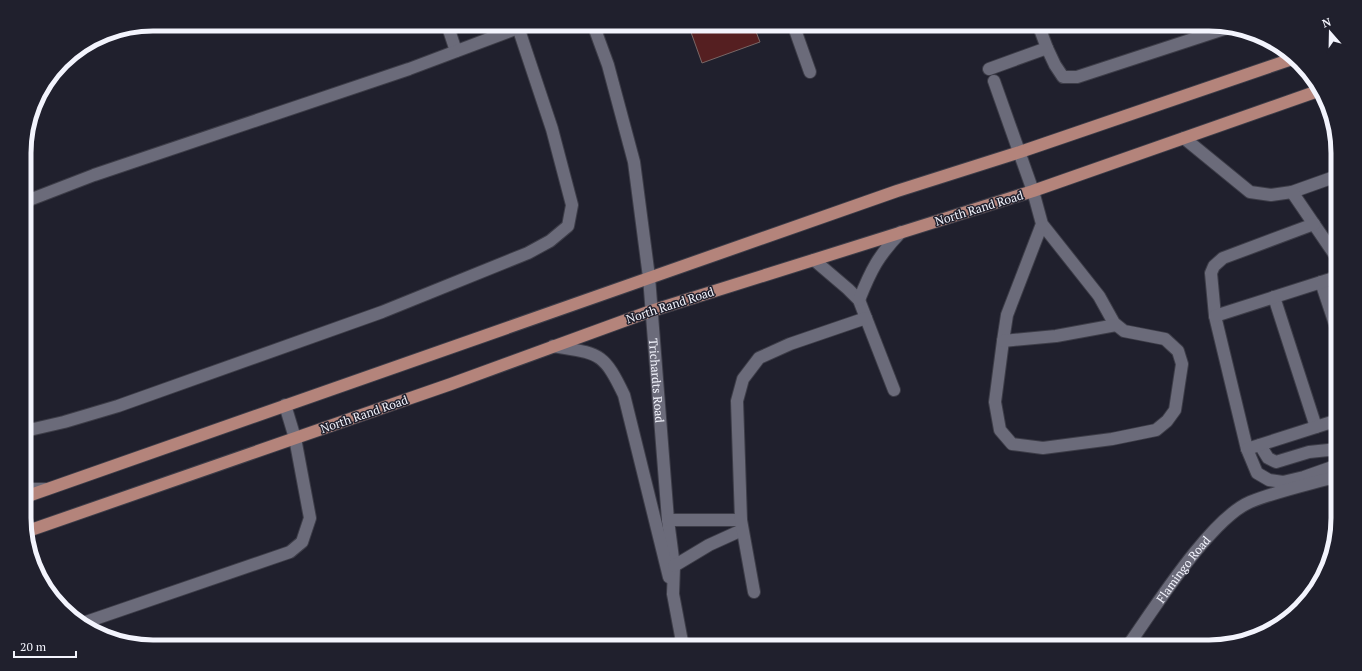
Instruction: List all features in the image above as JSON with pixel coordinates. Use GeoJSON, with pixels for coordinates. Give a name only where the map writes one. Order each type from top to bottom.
{"type":"FeatureCollection","features":[{"type":"Feature","properties":{"kind":"main road"},"geometry":{"type":"LineString","coordinates":[[31,495],[897,191],[1020,152],[1289,60]]}},
{"type":"Feature","properties":{"kind":"main road","name":"North Rand Road"},"geometry":{"type":"LineString","coordinates":[[32,530],[295,438],[651,311],[1033,191],[1315,92]]}},
{"type":"Feature","properties":{"kind":"street"},"geometry":{"type":"LineString","coordinates":[[449,31],[456,51]]}},
{"type":"Feature","properties":{"kind":"street"},"geometry":{"type":"LineString","coordinates":[[31,199],[94,175],[409,70],[505,31]]}},
{"type":"Feature","properties":{"kind":"street"},"geometry":{"type":"LineString","coordinates":[[31,429],[118,406],[382,312],[528,252],[550,240],[568,226],[572,205],[552,129],[519,31]]}},
{"type":"Feature","properties":{"kind":"street","name":"Trichardts Road"},"geometry":{"type":"LineString","coordinates":[[596,31],[608,65],[634,162],[649,277],[668,520],[674,566],[673,594],[682,640]]}},
{"type":"Feature","properties":{"kind":"street"},"geometry":{"type":"LineString","coordinates":[[795,31],[810,72]]}},
{"type":"Feature","properties":{"kind":"street"},"geometry":{"type":"LineString","coordinates":[[1041,31],[1055,65],[1063,77],[1077,77],[1214,31]]}},
{"type":"Feature","properties":{"kind":"street"},"geometry":{"type":"LineString","coordinates":[[989,69],[1047,48]]}},
{"type":"Feature","properties":{"kind":"street"},"geometry":{"type":"LineString","coordinates":[[994,81],[1020,152],[1042,224],[1099,296],[1116,325],[1124,331],[1165,339],[1178,351],[1182,364],[1175,410],[1167,421],[1156,430],[1074,445],[1043,448],[1012,444],[1000,430],[995,402],[1007,315],[1042,224]]}},
{"type":"Feature","properties":{"kind":"street"},"geometry":{"type":"LineString","coordinates":[[1184,138],[1250,192],[1271,195],[1292,192],[1331,178]]}},
{"type":"Feature","properties":{"kind":"street"},"geometry":{"type":"LineString","coordinates":[[1292,192],[1331,247]]}},
{"type":"Feature","properties":{"kind":"street"},"geometry":{"type":"LineString","coordinates":[[1314,224],[1224,258],[1214,266],[1211,273],[1215,316],[1247,449],[1257,473],[1269,480],[1283,482],[1304,477],[1331,467]]}},
{"type":"Feature","properties":{"kind":"street"},"geometry":{"type":"LineString","coordinates":[[859,300],[870,270],[883,251],[901,232]]}},
{"type":"Feature","properties":{"kind":"street"},"geometry":{"type":"LineString","coordinates":[[814,260],[859,300],[894,390]]}},
{"type":"Feature","properties":{"kind":"street"},"geometry":{"type":"LineString","coordinates":[[1215,316],[1331,279]]}},
{"type":"Feature","properties":{"kind":"street"},"geometry":{"type":"LineString","coordinates":[[1322,282],[1331,309]]}},
{"type":"Feature","properties":{"kind":"street"},"geometry":{"type":"LineString","coordinates":[[1274,298],[1316,427]]}},
{"type":"Feature","properties":{"kind":"street"},"geometry":{"type":"LineString","coordinates":[[754,592],[742,525],[737,401],[743,379],[759,358],[790,344],[866,318]]}},
{"type":"Feature","properties":{"kind":"street"},"geometry":{"type":"LineString","coordinates":[[1003,341],[1056,336],[1116,325]]}},
{"type":"Feature","properties":{"kind":"street"},"geometry":{"type":"LineString","coordinates":[[553,346],[590,352],[603,359],[613,373],[624,395],[673,594]]}},
{"type":"Feature","properties":{"kind":"street"},"geometry":{"type":"LineString","coordinates":[[89,621],[290,552],[302,542],[310,518],[295,438],[285,405]]}},
{"type":"Feature","properties":{"kind":"street"},"geometry":{"type":"LineString","coordinates":[[1247,449],[1331,422]]}},
{"type":"Feature","properties":{"kind":"street"},"geometry":{"type":"LineString","coordinates":[[1260,445],[1268,458],[1276,462],[1309,452],[1331,450]]}},
{"type":"Feature","properties":{"kind":"street","name":"Flamingo Road"},"geometry":{"type":"LineString","coordinates":[[1132,640],[1197,550],[1229,515],[1250,502],[1331,478]]}},
{"type":"Feature","properties":{"kind":"street"},"geometry":{"type":"LineString","coordinates":[[31,489],[49,489]]}},
{"type":"Feature","properties":{"kind":"street"},"geometry":{"type":"LineString","coordinates":[[668,520],[742,525]]}},
{"type":"Feature","properties":{"kind":"street"},"geometry":{"type":"LineString","coordinates":[[674,566],[742,525]]}},
{"type":"Feature","properties":{"kind":"building"},"geometry":{"type":"Polygon","coordinates":[[[691,31],[756,31],[760,42],[702,63],[691,31]]]}}]}
